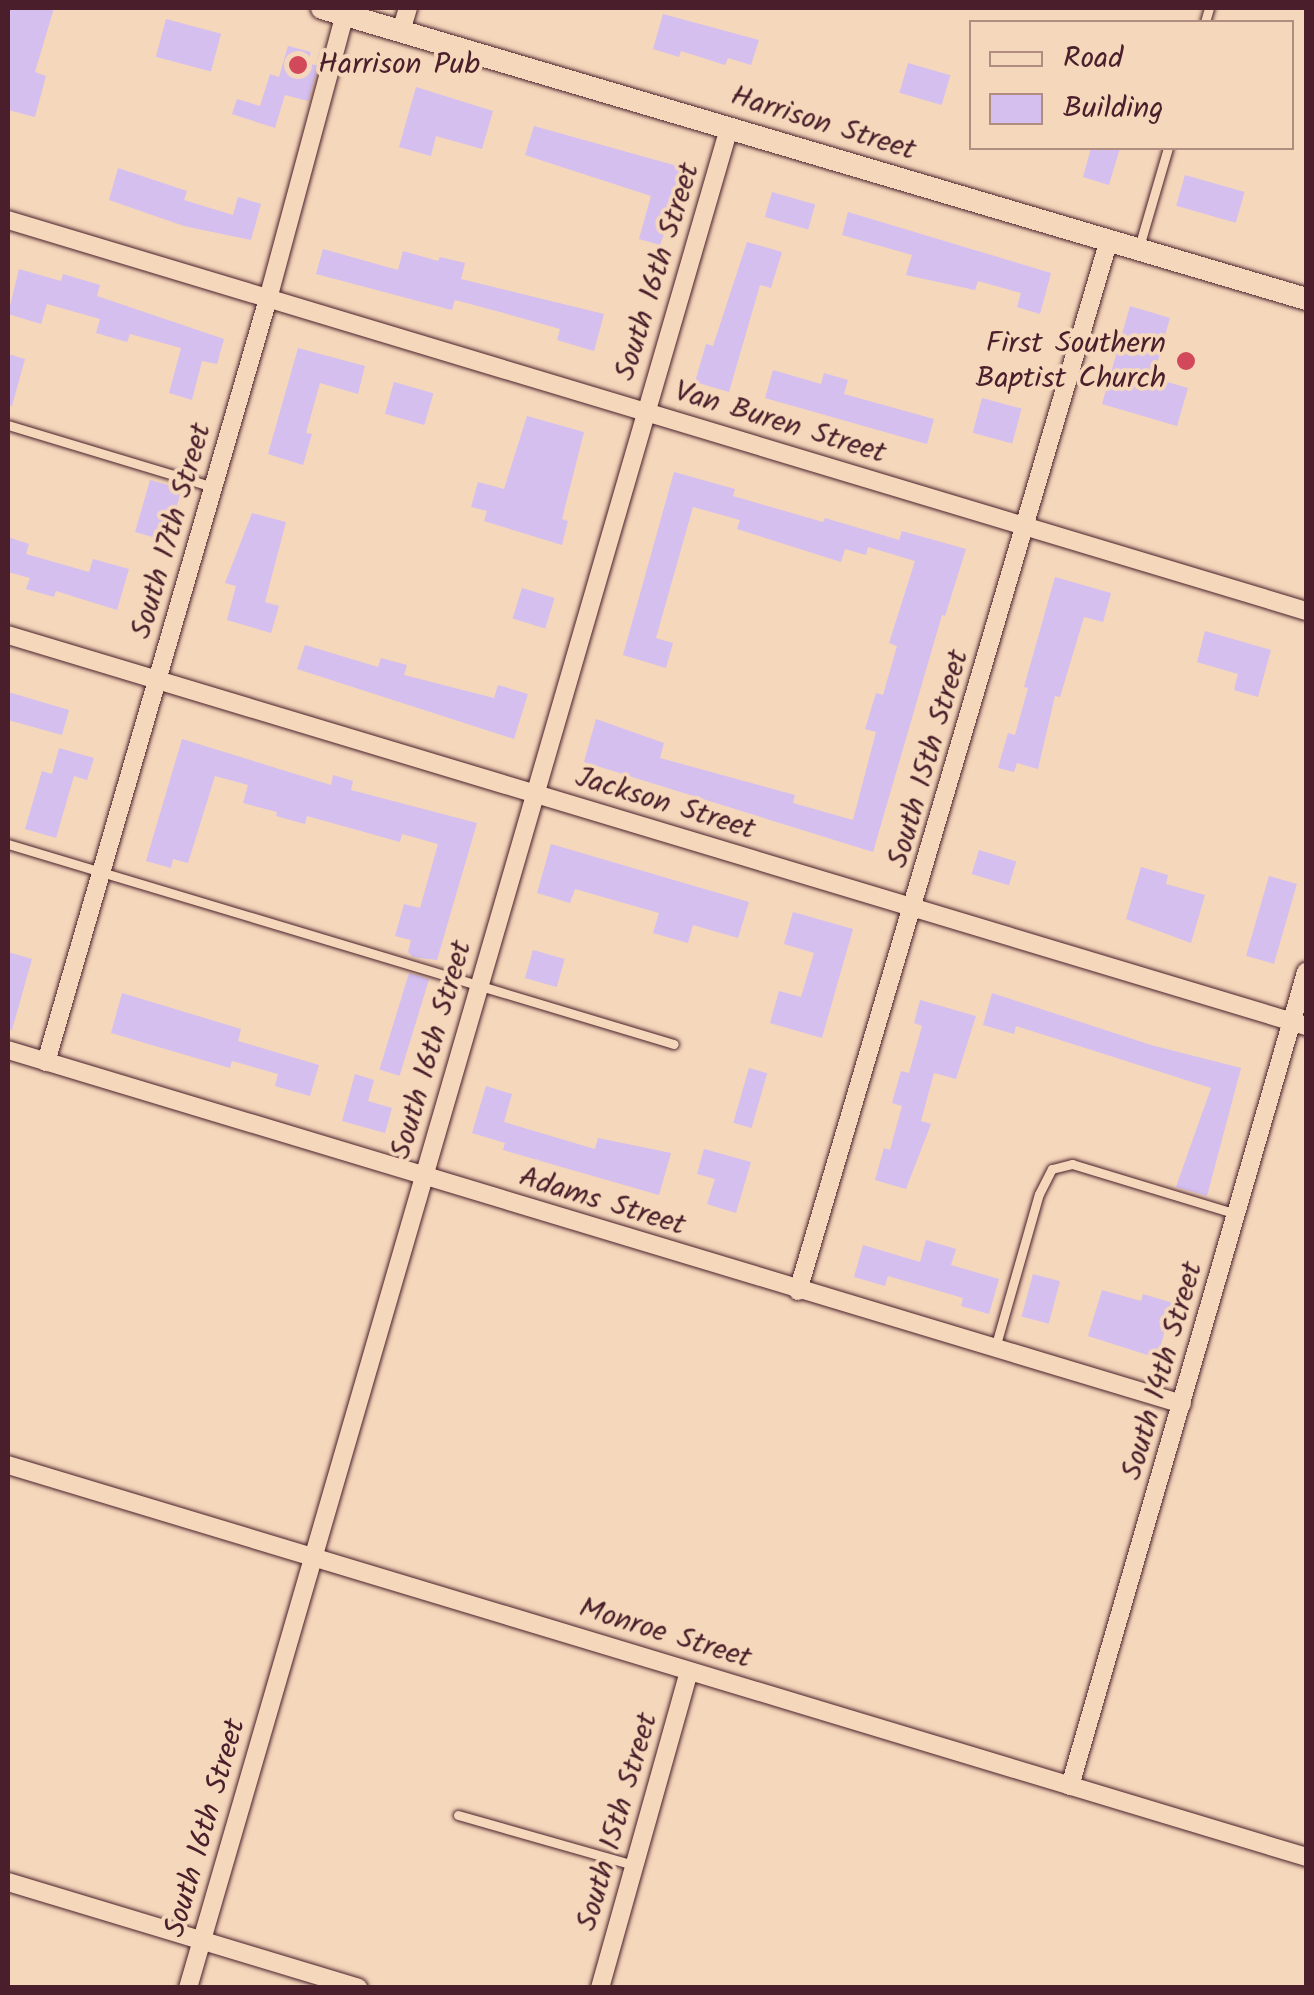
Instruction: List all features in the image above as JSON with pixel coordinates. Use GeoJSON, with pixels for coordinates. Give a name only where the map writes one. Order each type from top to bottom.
{"type":"FeatureCollection","features":[{"type":"Feature","properties":{"kind":"street","name":"Harrison Street"},"geometry":{"type":"LineString","coordinates":[[322,8],[1306,299]]}},
{"type":"Feature","properties":{"kind":"street"},"geometry":{"type":"LineString","coordinates":[[401,31],[408,8]]}},
{"type":"Feature","properties":{"kind":"street","name":"South 17th Street"},"geometry":{"type":"LineString","coordinates":[[46,1062],[268,299],[346,14]]}},
{"type":"Feature","properties":{"kind":"street","name":"South 16th Street"},"geometry":{"type":"LineString","coordinates":[[188,1988],[729,128]]}},
{"type":"Feature","properties":{"kind":"street","name":"Van Buren Street"},"geometry":{"type":"LineString","coordinates":[[8,220],[1306,611]]}},
{"type":"Feature","properties":{"kind":"street","name":"South 15th Street"},"geometry":{"type":"LineString","coordinates":[[798,1291],[1109,240]]}},
{"type":"Feature","properties":{"kind":"street","name":"Jackson Street"},"geometry":{"type":"LineString","coordinates":[[8,635],[1300,1024]]}},
{"type":"Feature","properties":{"kind":"street","name":"South 14th Street"},"geometry":{"type":"LineString","coordinates":[[1070,1786],[1237,1214],[1300,1024],[1306,972]]}},
{"type":"Feature","properties":{"kind":"street","name":"Adams Street"},"geometry":{"type":"LineString","coordinates":[[8,1050],[1182,1404]]}},
{"type":"Feature","properties":{"kind":"street","name":"Monroe Street"},"geometry":{"type":"LineString","coordinates":[[8,1464],[1306,1857]]}},
{"type":"Feature","properties":{"kind":"street","name":"South 15th Street"},"geometry":{"type":"LineString","coordinates":[[600,1988],[690,1670]]}},
{"type":"Feature","properties":{"kind":"street"},"geometry":{"type":"LineString","coordinates":[[8,1882],[358,1988]]}},
{"type":"Feature","properties":{"kind":"lane"},"geometry":{"type":"LineString","coordinates":[[1138,249],[1167,150]]}},
{"type":"Feature","properties":{"kind":"lane"},"geometry":{"type":"LineString","coordinates":[[8,425],[213,487]]}},
{"type":"Feature","properties":{"kind":"lane"},"geometry":{"type":"LineString","coordinates":[[8,844],[480,982],[674,1044]]}},
{"type":"Feature","properties":{"kind":"lane"},"geometry":{"type":"LineString","coordinates":[[994,1349],[1039,1194],[1052,1168],[1072,1164],[1237,1214]]}},
{"type":"Feature","properties":{"kind":"lane"},"geometry":{"type":"LineString","coordinates":[[458,1815],[634,1865]]}},
{"type":"Feature","properties":{"kind":"building"},"geometry":{"type":"Polygon","coordinates":[[[10,8],[54,8],[35,72],[46,76],[35,117],[8,110],[10,8]]]}},
{"type":"Feature","properties":{"kind":"building"},"geometry":{"type":"Polygon","coordinates":[[[663,14],[759,40],[751,65],[728,58],[725,65],[681,51],[679,57],[653,49],[663,14]]]}},
{"type":"Feature","properties":{"kind":"building"},"geometry":{"type":"Polygon","coordinates":[[[166,19],[221,34],[211,71],[156,57],[166,19]]]}},
{"type":"Feature","properties":{"kind":"building"},"geometry":{"type":"Polygon","coordinates":[[[288,46],[311,52],[308,63],[318,66],[308,101],[285,95],[275,128],[232,114],[237,99],[260,106],[270,74],[279,77],[288,46]]]}},
{"type":"Feature","properties":{"kind":"building"},"geometry":{"type":"Polygon","coordinates":[[[908,63],[950,75],[942,105],[899,93],[908,63]]]}},
{"type":"Feature","properties":{"kind":"building"},"geometry":{"type":"Polygon","coordinates":[[[416,87],[493,111],[482,149],[436,136],[431,156],[399,147],[416,87]]]}},
{"type":"Feature","properties":{"kind":"building"},"geometry":{"type":"Polygon","coordinates":[[[534,126],[688,169],[660,245],[639,239],[651,196],[525,155],[534,126]]]}},
{"type":"Feature","properties":{"kind":"building"},"geometry":{"type":"Polygon","coordinates":[[[1090,150],[1119,150],[1109,185],[1083,177],[1090,150]]]}},
{"type":"Feature","properties":{"kind":"building"},"geometry":{"type":"Polygon","coordinates":[[[118,168],[187,191],[184,200],[233,215],[238,197],[261,204],[251,240],[184,226],[109,200],[118,168]]]}},
{"type":"Feature","properties":{"kind":"building"},"geometry":{"type":"Polygon","coordinates":[[[1185,175],[1245,192],[1236,223],[1176,206],[1185,175]]]}},
{"type":"Feature","properties":{"kind":"building"},"geometry":{"type":"Polygon","coordinates":[[[772,192],[815,204],[808,229],[765,217],[772,192]]]}},
{"type":"Feature","properties":{"kind":"building"},"geometry":{"type":"Polygon","coordinates":[[[848,212],[1051,273],[1040,314],[1017,307],[1021,293],[978,281],[975,290],[906,275],[912,255],[842,235],[848,212]]]}},
{"type":"Feature","properties":{"kind":"building"},"geometry":{"type":"Polygon","coordinates":[[[747,242],[782,252],[771,288],[760,285],[729,392],[695,382],[706,344],[713,346],[747,242]]]}},
{"type":"Feature","properties":{"kind":"building"},"geometry":{"type":"Polygon","coordinates":[[[323,249],[398,270],[403,251],[438,261],[440,257],[465,263],[461,279],[604,314],[594,351],[557,340],[560,329],[504,313],[455,300],[452,310],[316,274],[323,249]]]}},
{"type":"Feature","properties":{"kind":"building"},"geometry":{"type":"Polygon","coordinates":[[[19,269],[61,281],[63,274],[100,285],[97,296],[224,339],[217,364],[202,361],[192,400],[169,393],[181,348],[130,334],[127,342],[96,333],[100,319],[47,304],[41,324],[8,314],[19,269]]]}},
{"type":"Feature","properties":{"kind":"building"},"geometry":{"type":"Polygon","coordinates":[[[1130,306],[1170,318],[1153,378],[1188,388],[1177,426],[1102,404],[1130,306]]]}},
{"type":"Feature","properties":{"kind":"building"},"geometry":{"type":"Polygon","coordinates":[[[298,348],[365,366],[358,394],[320,383],[306,433],[312,434],[303,465],[268,454],[298,348]]]}},
{"type":"Feature","properties":{"kind":"building"},"geometry":{"type":"Polygon","coordinates":[[[8,354],[25,359],[12,406],[8,405],[8,354]]]}},
{"type":"Feature","properties":{"kind":"building"},"geometry":{"type":"Polygon","coordinates":[[[773,370],[821,384],[824,373],[848,380],[844,394],[934,419],[927,444],[765,398],[773,370]]]}},
{"type":"Feature","properties":{"kind":"building"},"geometry":{"type":"Polygon","coordinates":[[[394,382],[433,393],[424,425],[385,414],[394,382]]]}},
{"type":"Feature","properties":{"kind":"building"},"geometry":{"type":"Polygon","coordinates":[[[982,398],[1022,409],[1012,443],[973,433],[982,398]]]}},
{"type":"Feature","properties":{"kind":"building"},"geometry":{"type":"Polygon","coordinates":[[[527,416],[584,432],[562,519],[568,521],[562,545],[484,521],[487,511],[471,507],[478,482],[504,489],[527,416]]]}},
{"type":"Feature","properties":{"kind":"building"},"geometry":{"type":"Polygon","coordinates":[[[674,472],[735,489],[733,496],[823,522],[825,518],[899,540],[902,531],[966,549],[945,616],[942,615],[873,852],[584,762],[596,719],[664,743],[660,758],[795,795],[793,803],[853,820],[876,732],[865,729],[876,693],[883,695],[897,646],[889,643],[915,561],[868,547],[866,555],[845,549],[841,562],[737,529],[740,520],[693,507],[656,638],[673,643],[666,668],[623,655],[674,472]]]}},
{"type":"Feature","properties":{"kind":"building"},"geometry":{"type":"Polygon","coordinates":[[[150,480],[182,489],[167,541],[135,532],[150,480]]]}},
{"type":"Feature","properties":{"kind":"building"},"geometry":{"type":"Polygon","coordinates":[[[252,513],[286,522],[265,602],[279,606],[271,633],[227,620],[236,586],[225,583],[252,513]]]}},
{"type":"Feature","properties":{"kind":"building"},"geometry":{"type":"Polygon","coordinates":[[[8,537],[29,544],[26,554],[89,572],[93,559],[129,569],[117,610],[56,591],[54,597],[26,589],[30,578],[8,572],[8,537]]]}},
{"type":"Feature","properties":{"kind":"building"},"geometry":{"type":"Polygon","coordinates":[[[1055,577],[1111,593],[1103,622],[1084,617],[1060,697],[1055,696],[1038,769],[1017,763],[1014,772],[998,768],[1008,733],[1015,735],[1028,688],[1024,687],[1055,577]]]}},
{"type":"Feature","properties":{"kind":"building"},"geometry":{"type":"Polygon","coordinates":[[[522,588],[555,598],[545,629],[513,619],[522,588]]]}},
{"type":"Feature","properties":{"kind":"building"},"geometry":{"type":"Polygon","coordinates":[[[1205,631],[1271,650],[1258,697],[1234,690],[1238,674],[1197,662],[1205,631]]]}},
{"type":"Feature","properties":{"kind":"building"},"geometry":{"type":"Polygon","coordinates":[[[305,645],[378,667],[381,658],[407,665],[404,675],[494,698],[498,685],[528,694],[514,739],[297,669],[305,645]]]}},
{"type":"Feature","properties":{"kind":"building"},"geometry":{"type":"Polygon","coordinates":[[[8,692],[69,710],[62,735],[8,720],[8,692]]]}},
{"type":"Feature","properties":{"kind":"building"},"geometry":{"type":"Polygon","coordinates":[[[182,739],[331,785],[333,775],[353,781],[351,790],[477,823],[437,960],[413,957],[408,952],[411,940],[395,936],[404,904],[420,908],[438,844],[402,834],[400,842],[307,816],[305,824],[276,816],[277,812],[243,803],[248,785],[215,776],[188,863],[173,859],[171,868],[146,861],[182,739]]]}},
{"type":"Feature","properties":{"kind":"building"},"geometry":{"type":"Polygon","coordinates":[[[59,748],[94,758],[87,780],[74,776],[56,838],[25,829],[42,771],[52,774],[59,748]]]}},
{"type":"Feature","properties":{"kind":"building"},"geometry":{"type":"Polygon","coordinates":[[[551,844],[749,902],[738,938],[693,925],[688,943],[653,933],[659,913],[575,889],[570,903],[537,893],[551,844]]]}},
{"type":"Feature","properties":{"kind":"building"},"geometry":{"type":"Polygon","coordinates":[[[979,850],[1016,861],[1009,885],[972,874],[979,850]]]}},
{"type":"Feature","properties":{"kind":"building"},"geometry":{"type":"Polygon","coordinates":[[[1141,867],[1168,875],[1166,884],[1205,895],[1191,943],[1126,919],[1141,867]]]}},
{"type":"Feature","properties":{"kind":"building"},"geometry":{"type":"Polygon","coordinates":[[[1269,876],[1297,884],[1274,964],[1246,956],[1269,876]]]}},
{"type":"Feature","properties":{"kind":"building"},"geometry":{"type":"Polygon","coordinates":[[[793,912],[853,929],[822,1038],[770,1023],[779,991],[801,997],[814,953],[784,944],[793,912]]]}},
{"type":"Feature","properties":{"kind":"building"},"geometry":{"type":"Polygon","coordinates":[[[533,950],[565,959],[557,987],[525,978],[533,950]]]}},
{"type":"Feature","properties":{"kind":"building"},"geometry":{"type":"Polygon","coordinates":[[[8,952],[32,959],[12,1030],[8,1029],[8,952]]]}},
{"type":"Feature","properties":{"kind":"building"},"geometry":{"type":"Polygon","coordinates":[[[409,973],[429,979],[400,1076],[379,1070],[409,973]]]}},
{"type":"Feature","properties":{"kind":"building"},"geometry":{"type":"Polygon","coordinates":[[[122,993],[241,1029],[238,1041],[319,1065],[310,1096],[275,1086],[278,1074],[232,1061],[230,1068],[111,1033],[122,993]]]}},
{"type":"Feature","properties":{"kind":"building"},"geometry":{"type":"Polygon","coordinates":[[[992,993],[1151,1045],[1241,1068],[1207,1196],[1176,1187],[1211,1088],[1016,1026],[1014,1034],[983,1025],[992,993]]]}},
{"type":"Feature","properties":{"kind":"building"},"geometry":{"type":"Polygon","coordinates":[[[920,1000],[976,1016],[956,1079],[934,1073],[921,1121],[931,1124],[906,1189],[875,1180],[884,1148],[890,1150],[902,1106],[892,1103],[901,1071],[909,1073],[922,1026],[914,1023],[920,1000]]]}},
{"type":"Feature","properties":{"kind":"building"},"geometry":{"type":"Polygon","coordinates":[[[749,1068],[767,1073],[752,1128],[733,1123],[749,1068]]]}},
{"type":"Feature","properties":{"kind":"building"},"geometry":{"type":"Polygon","coordinates":[[[355,1074],[374,1080],[368,1101],[392,1108],[385,1133],[342,1121],[355,1074]]]}},
{"type":"Feature","properties":{"kind":"building"},"geometry":{"type":"Polygon","coordinates":[[[486,1086],[512,1094],[504,1122],[595,1149],[598,1138],[671,1153],[659,1195],[503,1150],[505,1143],[472,1133],[486,1086]]]}},
{"type":"Feature","properties":{"kind":"building"},"geometry":{"type":"Polygon","coordinates":[[[704,1149],[751,1162],[736,1213],[707,1204],[715,1179],[697,1174],[704,1149]]]}},
{"type":"Feature","properties":{"kind":"building"},"geometry":{"type":"Polygon","coordinates":[[[926,1240],[956,1249],[951,1265],[999,1279],[989,1314],[961,1306],[963,1298],[888,1276],[885,1286],[854,1277],[863,1245],[920,1262],[926,1240]]]}},
{"type":"Feature","properties":{"kind":"building"},"geometry":{"type":"Polygon","coordinates":[[[1033,1274],[1060,1281],[1049,1324],[1022,1317],[1033,1274]]]}},
{"type":"Feature","properties":{"kind":"building"},"geometry":{"type":"Polygon","coordinates":[[[1102,1290],[1141,1301],[1143,1294],[1173,1303],[1157,1358],[1088,1336],[1102,1290]]]}},
{"type":"Feature","properties":{"kind":"place","name":"Harrison Pub"},"geometry":{"type":"Point","coordinates":[298,65]}},
{"type":"Feature","properties":{"kind":"place","name":"First Southern Baptist Church"},"geometry":{"type":"Point","coordinates":[1186,361]}}]}
